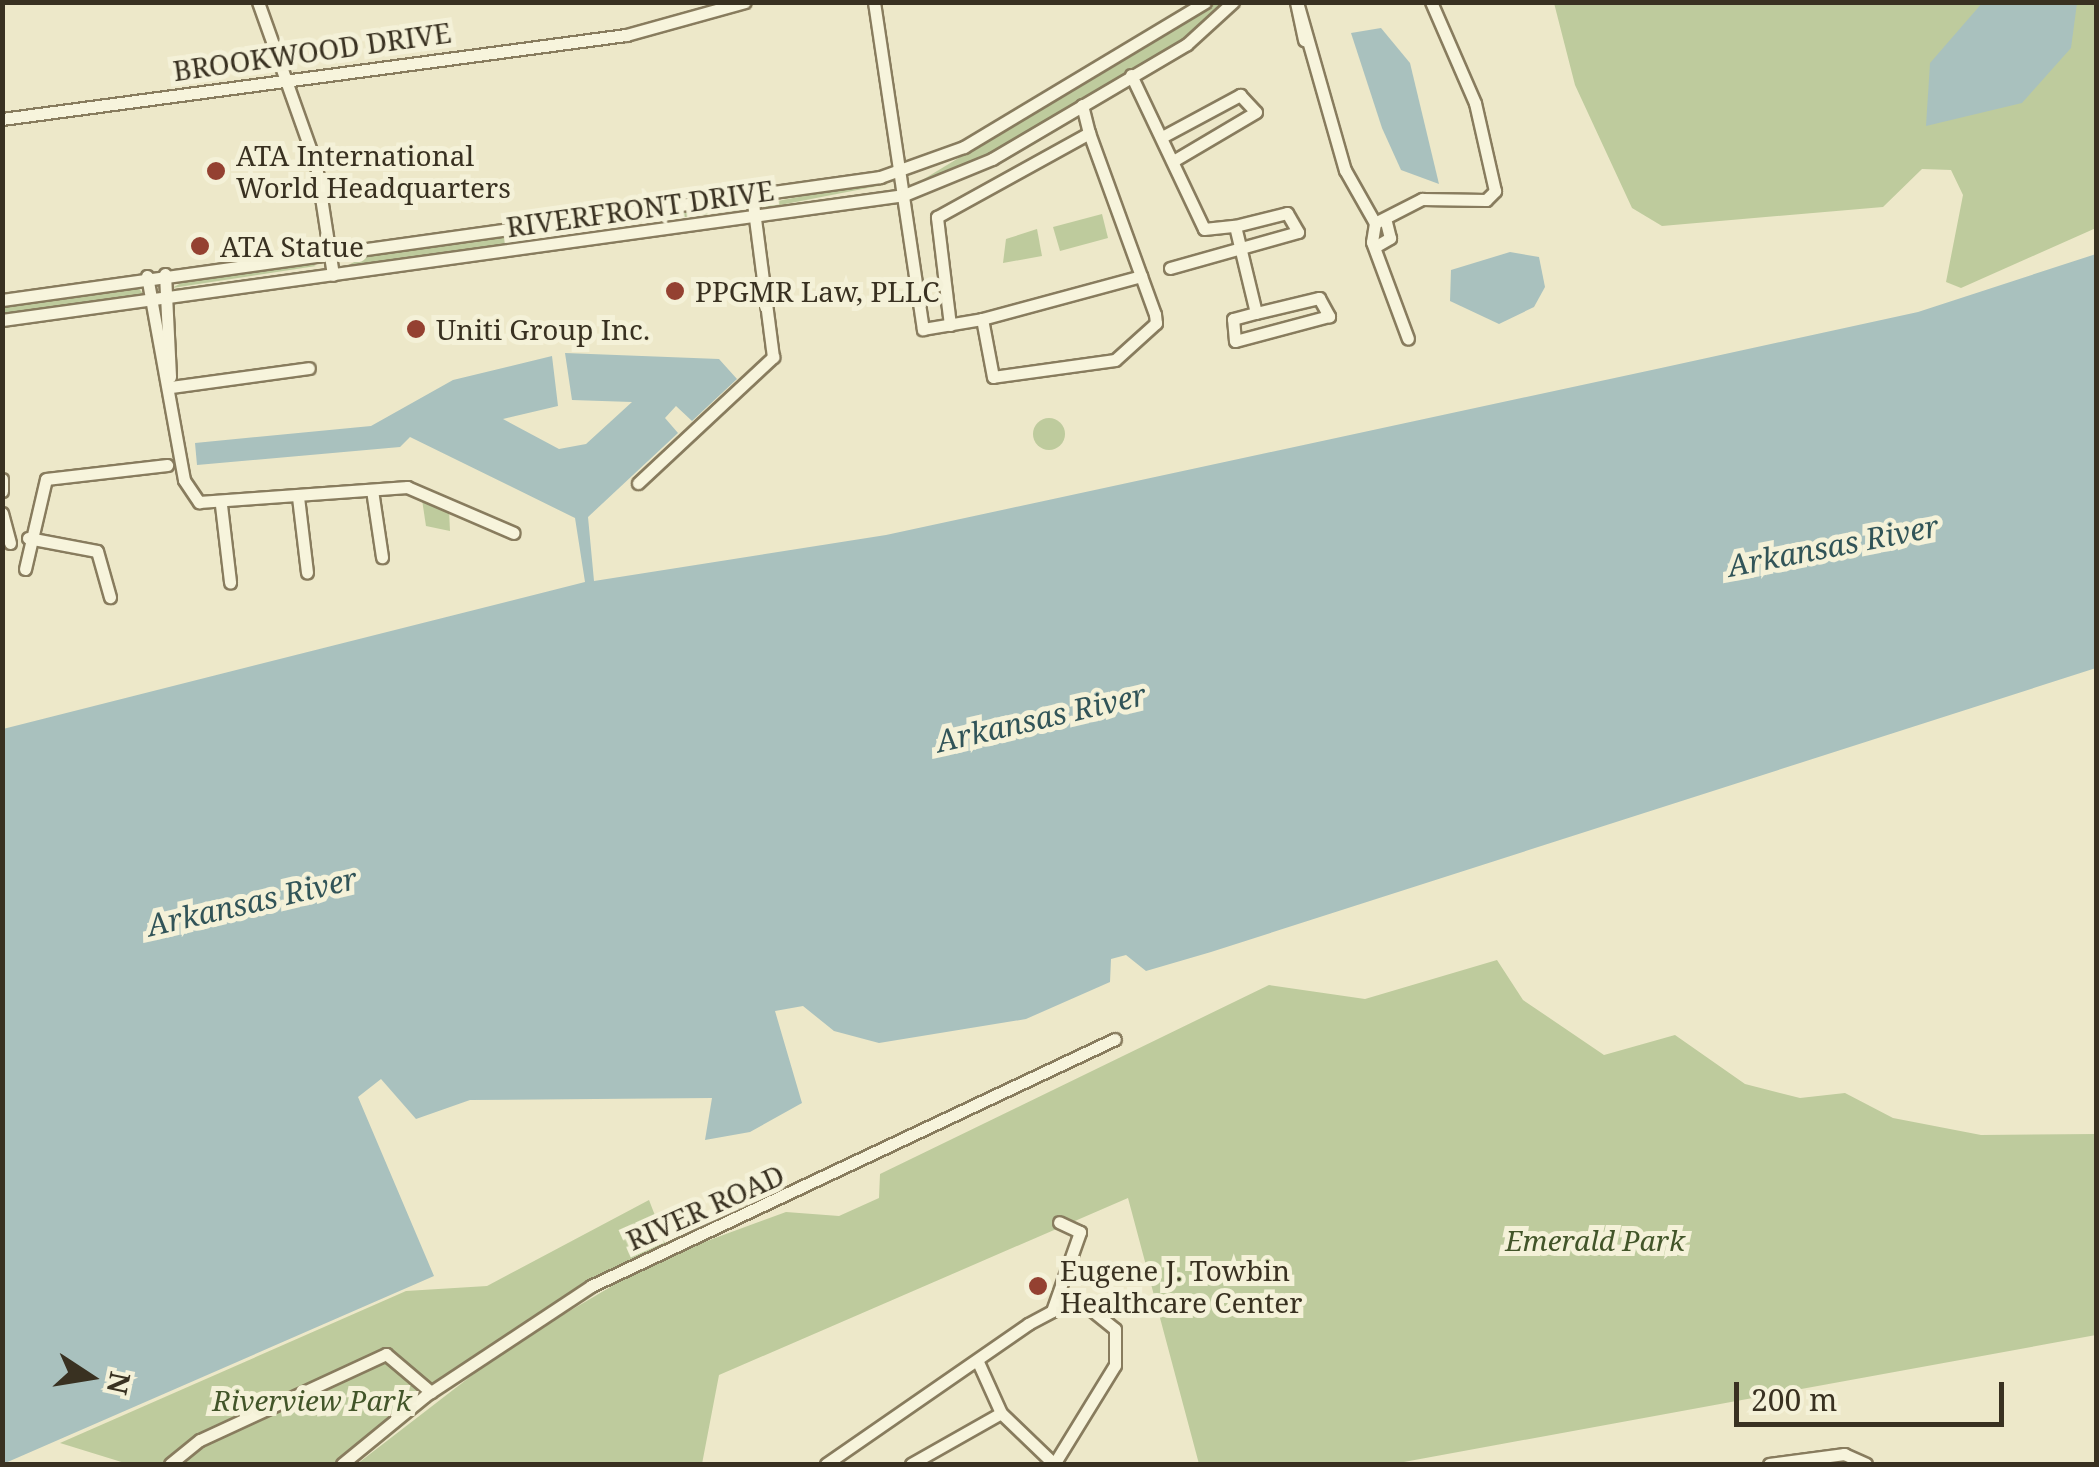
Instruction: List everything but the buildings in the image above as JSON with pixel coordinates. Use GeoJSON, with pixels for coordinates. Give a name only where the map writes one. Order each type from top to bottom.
{"type":"FeatureCollection","features":[{"type":"Feature","properties":{"kind":"street"},"geometry":{"type":"LineString","coordinates":[[258,2],[316,165],[333,274]]}},
{"type":"Feature","properties":{"kind":"street","name":"BROOKWOOD DRIVE"},"geometry":{"type":"LineString","coordinates":[[2,118],[640,32],[744,2]]}},
{"type":"Feature","properties":{"kind":"street"},"geometry":{"type":"LineString","coordinates":[[874,2],[923,329],[982,319],[1141,276]]}},
{"type":"Feature","properties":{"kind":"street","name":"RIVERFRONT DRIVE"},"geometry":{"type":"LineString","coordinates":[[2,300],[147,276],[752,195],[900,171],[964,147],[1205,2]]}},
{"type":"Feature","properties":{"kind":"street","name":"RIVERFRONT DRIVE"},"geometry":{"type":"LineString","coordinates":[[2,320],[904,195],[960,175],[1132,75],[1233,2]]}},
{"type":"Feature","properties":{"kind":"street"},"geometry":{"type":"LineString","coordinates":[[1297,2],[1295,31],[1304,40],[1344,170],[1390,238],[1378,245],[1408,339]]}},
{"type":"Feature","properties":{"kind":"street"},"geometry":{"type":"LineString","coordinates":[[1380,223],[1422,199],[1486,200],[1495,190],[1472,93],[1431,2]]}},
{"type":"Feature","properties":{"kind":"street"},"geometry":{"type":"LineString","coordinates":[[1132,75],[1204,229],[1294,217],[1296,238],[1170,268]]}},
{"type":"Feature","properties":{"kind":"street"},"geometry":{"type":"LineString","coordinates":[[1162,137],[1240,95],[1256,112],[1173,161]]}},
{"type":"Feature","properties":{"kind":"street"},"geometry":{"type":"LineString","coordinates":[[982,319],[993,376],[1115,360],[1156,323],[1082,104]]}},
{"type":"Feature","properties":{"kind":"street"},"geometry":{"type":"LineString","coordinates":[[950,324],[937,217],[1089,133]]}},
{"type":"Feature","properties":{"kind":"street"},"geometry":{"type":"LineString","coordinates":[[638,483],[773,358],[752,195]]}},
{"type":"Feature","properties":{"kind":"street"},"geometry":{"type":"LineString","coordinates":[[1235,226],[1256,313]]}},
{"type":"Feature","properties":{"kind":"street"},"geometry":{"type":"LineString","coordinates":[[165,274],[170,382]]}},
{"type":"Feature","properties":{"kind":"street"},"geometry":{"type":"LineString","coordinates":[[147,276],[170,382],[187,490],[220,504],[372,490],[434,493],[464,519],[514,533]]}},
{"type":"Feature","properties":{"kind":"street"},"geometry":{"type":"LineString","coordinates":[[1319,298],[1329,316],[1235,341],[1233,319],[1256,313],[1319,298]]}},
{"type":"Feature","properties":{"kind":"street"},"geometry":{"type":"LineString","coordinates":[[170,382],[308,368]]}},
{"type":"Feature","properties":{"kind":"street"},"geometry":{"type":"LineString","coordinates":[[25,570],[26,541],[46,479],[166,465]]}},
{"type":"Feature","properties":{"kind":"street"},"geometry":{"type":"LineString","coordinates":[[2,480],[2,491]]}},
{"type":"Feature","properties":{"kind":"street"},"geometry":{"type":"LineString","coordinates":[[372,490],[382,557]]}},
{"type":"Feature","properties":{"kind":"street"},"geometry":{"type":"LineString","coordinates":[[298,496],[307,572]]}},
{"type":"Feature","properties":{"kind":"street"},"geometry":{"type":"LineString","coordinates":[[220,504],[230,582]]}},
{"type":"Feature","properties":{"kind":"street"},"geometry":{"type":"LineString","coordinates":[[2,514],[6,544],[26,541],[96,551],[110,597]]}},
{"type":"Feature","properties":{"kind":"street","name":"RIVER ROAD"},"geometry":{"type":"LineString","coordinates":[[342,1464],[431,1392],[592,1286],[1115,1039]]}},
{"type":"Feature","properties":{"kind":"street"},"geometry":{"type":"LineString","coordinates":[[1052,1311],[1080,1232],[1059,1222]]}},
{"type":"Feature","properties":{"kind":"street"},"geometry":{"type":"LineString","coordinates":[[826,1464],[1052,1311],[1094,1310],[1118,1341],[1104,1393],[1054,1464],[1001,1412],[978,1362]]}},
{"type":"Feature","properties":{"kind":"street"},"geometry":{"type":"LineString","coordinates":[[170,1464],[200,1440],[386,1354],[431,1392]]}},
{"type":"Feature","properties":{"kind":"street"},"geometry":{"type":"LineString","coordinates":[[911,1464],[1001,1412]]}},
{"type":"Feature","properties":{"kind":"street"},"geometry":{"type":"LineString","coordinates":[[1769,1464],[1844,1454],[1866,1464]]}},
{"type":"Feature","properties":{"kind":"green space"},"geometry":{"type":"Polygon","coordinates":[[[1214,3],[1228,3],[1199,31],[997,152],[919,182],[1214,3]]]}},
{"type":"Feature","properties":{"kind":"green space"},"geometry":{"type":"Polygon","coordinates":[[[1554,3],[2096,3],[2096,228],[1961,288],[1946,282],[1963,195],[1951,170],[1922,169],[1883,207],[1662,226],[1632,208],[1575,85],[1554,3]]]}},
{"type":"Feature","properties":{"kind":"green space"},"geometry":{"type":"Polygon","coordinates":[[[872,183],[888,184],[765,208],[767,203],[872,183]]]}},
{"type":"Feature","properties":{"kind":"green space"},"geometry":{"type":"Polygon","coordinates":[[[734,203],[741,210],[559,233],[661,212],[734,203]]]}},
{"type":"Feature","properties":{"kind":"green space"},"geometry":{"type":"Polygon","coordinates":[[[1102,214],[1108,238],[1060,251],[1053,227],[1102,214]]]}},
{"type":"Feature","properties":{"kind":"green space"},"geometry":{"type":"Polygon","coordinates":[[[1037,229],[1042,256],[1003,263],[1006,239],[1037,229]]]}},
{"type":"Feature","properties":{"kind":"green space"},"geometry":{"type":"Polygon","coordinates":[[[517,233],[527,241],[346,266],[365,257],[517,233]]]}},
{"type":"Feature","properties":{"kind":"green space"},"geometry":{"type":"Polygon","coordinates":[[[304,261],[316,266],[172,288],[185,281],[304,261]]]}},
{"type":"Feature","properties":{"kind":"green space"},"geometry":{"type":"Polygon","coordinates":[[[137,286],[145,296],[3,316],[3,307],[137,286]]]}},
{"type":"Feature","properties":{"kind":"green space"},"geometry":{"type":"Polygon","coordinates":[[[1049,418],[1060,423],[1065,434],[1060,445],[1049,450],[1038,445],[1033,434],[1038,423],[1049,418]]]}},
{"type":"Feature","properties":{"kind":"green space"},"geometry":{"type":"Polygon","coordinates":[[[421,493],[449,510],[450,531],[426,526],[421,493]]]}},
{"type":"Feature","properties":{"kind":"green space","name":"Emerald Park"},"geometry":{"type":"Polygon","coordinates":[[[1497,960],[1523,1000],[1604,1055],[1675,1035],[1745,1084],[1800,1098],[1845,1093],[1893,1118],[1981,1135],[2096,1134],[2096,1335],[1393,1464],[1199,1464],[1128,1198],[719,1375],[702,1464],[357,1464],[510,1346],[658,1259],[786,1212],[839,1216],[879,1198],[880,1174],[1269,985],[1365,999],[1497,960]]]}},
{"type":"Feature","properties":{"kind":"green space","name":"Riverview Park"},"geometry":{"type":"Polygon","coordinates":[[[649,1200],[666,1244],[487,1347],[336,1464],[128,1464],[60,1443],[406,1291],[487,1286],[649,1200]]]}},
{"type":"Feature","properties":{"kind":"water"},"geometry":{"type":"Polygon","coordinates":[[[1983,2],[2077,3],[2071,48],[2022,103],[1926,126],[1930,63],[1983,2]]]}},
{"type":"Feature","properties":{"kind":"water"},"geometry":{"type":"Polygon","coordinates":[[[1381,28],[1410,63],[1439,184],[1401,170],[1382,128],[1351,33],[1381,28]]]}},
{"type":"Feature","properties":{"kind":"water"},"geometry":{"type":"Polygon","coordinates":[[[1510,252],[1539,257],[1545,287],[1534,307],[1499,324],[1450,301],[1451,270],[1510,252]]]}},
{"type":"Feature","properties":{"kind":"water","name":"Arkansas River"},"geometry":{"type":"Polygon","coordinates":[[[2096,254],[2096,668],[1211,952],[1146,971],[1126,955],[1111,959],[1110,982],[1026,1019],[879,1043],[834,1031],[803,1006],[775,1011],[802,1103],[750,1132],[705,1140],[712,1098],[470,1100],[416,1119],[381,1079],[358,1097],[434,1276],[3,1464],[3,729],[585,582],[575,518],[410,437],[400,447],[197,465],[195,443],[371,426],[453,380],[552,356],[558,406],[503,419],[559,449],[586,444],[632,402],[572,400],[565,353],[719,359],[737,379],[692,421],[676,406],[665,418],[678,433],[588,517],[594,581],[886,535],[1661,368],[1918,312],[2096,254]]]}},
{"type":"Feature","properties":{"kind":"place","name":"ATA International World Headquarters"},"geometry":{"type":"Point","coordinates":[216,171]}},
{"type":"Feature","properties":{"kind":"place","name":"ATA Statue"},"geometry":{"type":"Point","coordinates":[200,246]}},
{"type":"Feature","properties":{"kind":"place","name":"PPGMR Law, PLLC"},"geometry":{"type":"Point","coordinates":[675,291]}},
{"type":"Feature","properties":{"kind":"place","name":"Uniti Group Inc."},"geometry":{"type":"Point","coordinates":[416,329]}},
{"type":"Feature","properties":{"kind":"place","name":"Eugene J. Towbin Healthcare Center"},"geometry":{"type":"Point","coordinates":[1038,1286]}}]}
